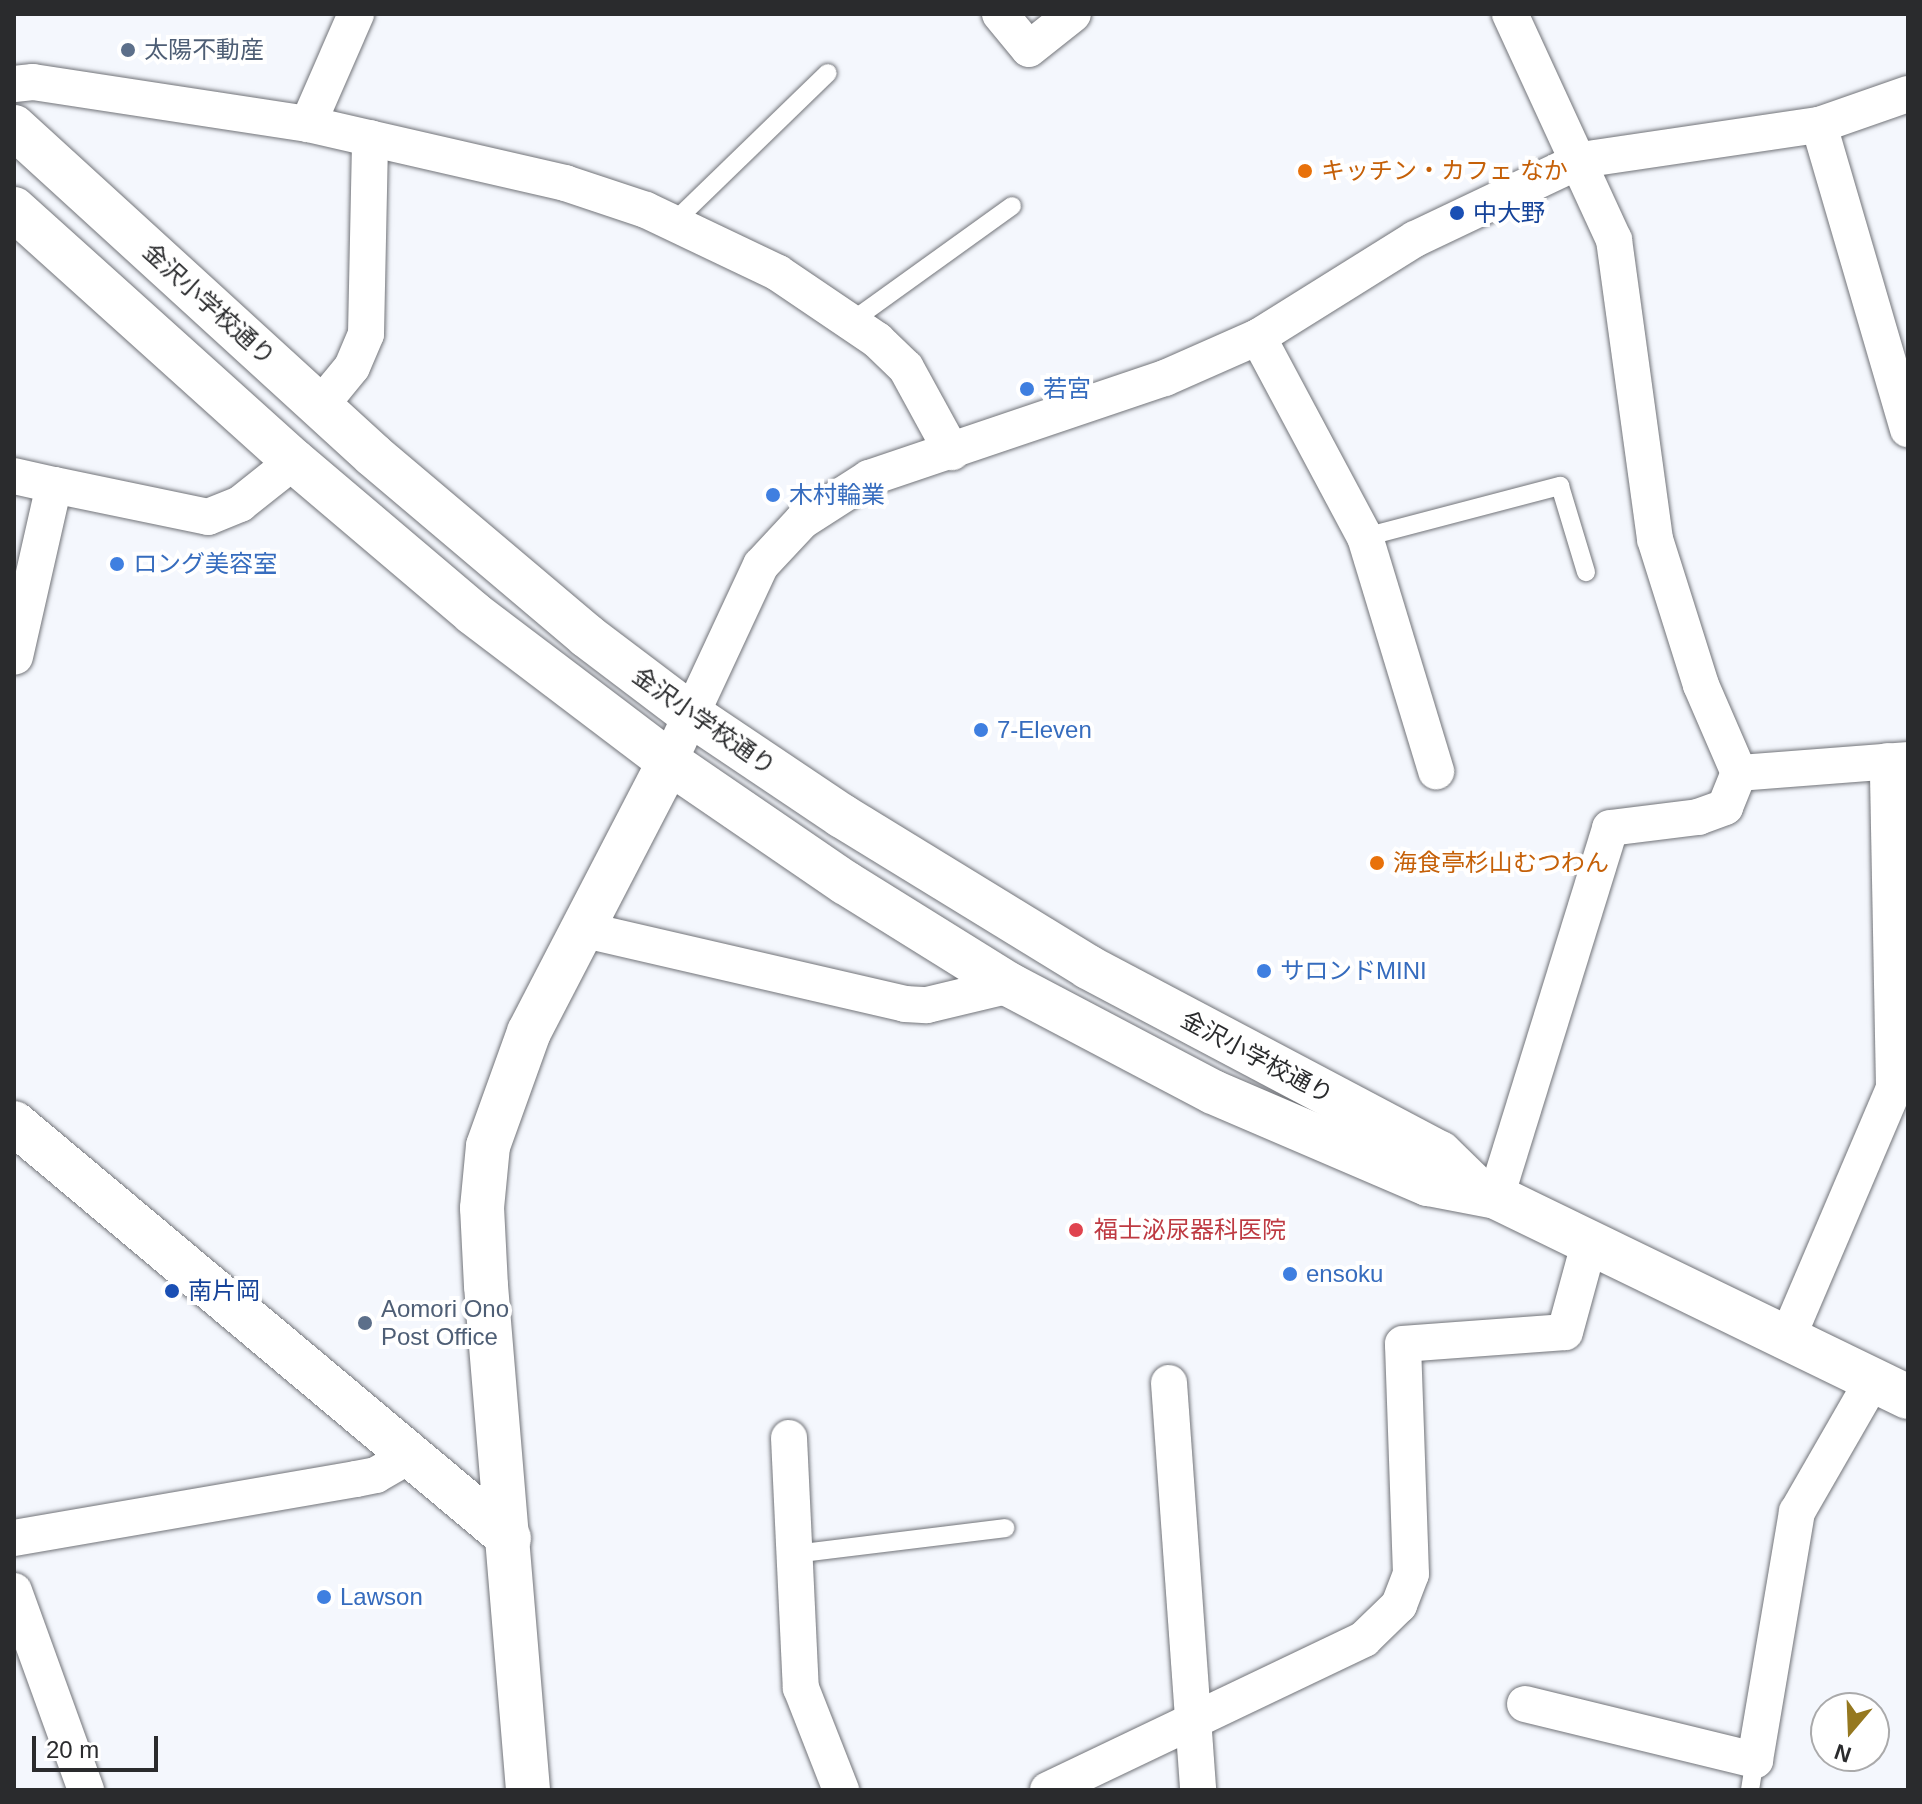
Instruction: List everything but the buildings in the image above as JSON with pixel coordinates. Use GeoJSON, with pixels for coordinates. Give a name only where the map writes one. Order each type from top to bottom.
{"type":"FeatureCollection","features":[{"type":"Feature","properties":{"kind":"street"},"geometry":{"type":"LineString","coordinates":[[308,124],[356,14]]}},
{"type":"Feature","properties":{"kind":"street"},"geometry":{"type":"LineString","coordinates":[[1000,14],[1029,49],[1073,14]]}},
{"type":"Feature","properties":{"kind":"street"},"geometry":{"type":"LineString","coordinates":[[1488,1195],[1610,828],[1698,817],[1725,807],[1739,773],[1701,685],[1655,539],[1614,240],[1581,160],[1510,14]]}},
{"type":"Feature","properties":{"kind":"street"},"geometry":{"type":"LineString","coordinates":[[14,84],[33,82],[308,124],[565,183],[674,222],[778,273],[852,321],[906,368],[952,452]]}},
{"type":"Feature","properties":{"kind":"street"},"geometry":{"type":"LineString","coordinates":[[528,1790],[482,1208],[488,1146],[529,1032],[585,930],[669,762],[748,588],[781,541],[869,478],[1165,378],[1258,337],[1415,239],[1581,160],[1624,150],[1819,125],[1908,94]]}},
{"type":"Feature","properties":{"kind":"street"},"geometry":{"type":"LineString","coordinates":[[1819,125],[1908,429]]}},
{"type":"Feature","properties":{"kind":"street","name":"金沢小学校通り"},"geometry":{"type":"LineString","coordinates":[[14,127],[486,553],[690,714],[842,816],[1088,967],[1440,1153],[1488,1195],[1890,1389]]}},
{"type":"Feature","properties":{"kind":"street"},"geometry":{"type":"LineString","coordinates":[[320,406],[352,367],[366,334],[370,138]]}},
{"type":"Feature","properties":{"kind":"street","name":"金沢小学校通り"},"geometry":{"type":"LineString","coordinates":[[14,209],[294,461],[473,613],[669,762],[1010,985],[1213,1092],[1361,1158],[1428,1184],[1488,1195]]}},
{"type":"Feature","properties":{"kind":"street"},"geometry":{"type":"LineString","coordinates":[[1258,337],[1365,537],[1436,771]]}},
{"type":"Feature","properties":{"kind":"street"},"geometry":{"type":"LineString","coordinates":[[14,476],[208,517],[240,504],[294,461]]}},
{"type":"Feature","properties":{"kind":"street"},"geometry":{"type":"LineString","coordinates":[[15,657],[54,485]]}},
{"type":"Feature","properties":{"kind":"street"},"geometry":{"type":"LineString","coordinates":[[1739,773],[1898,761],[1894,1088],[1787,1339]]}},
{"type":"Feature","properties":{"kind":"street"},"geometry":{"type":"LineString","coordinates":[[585,930],[905,1004],[927,1005],[1010,985]]}},
{"type":"Feature","properties":{"kind":"street"},"geometry":{"type":"LineString","coordinates":[[19,1135],[509,1538]]}},
{"type":"Feature","properties":{"kind":"street"},"geometry":{"type":"LineString","coordinates":[[1048,1790],[1192,1718],[1364,1639],[1399,1605],[1411,1574],[1403,1344],[1565,1332],[1589,1244]]}},
{"type":"Feature","properties":{"kind":"street"},"geometry":{"type":"LineString","coordinates":[[1169,1383],[1198,1790]]}},
{"type":"Feature","properties":{"kind":"street"},"geometry":{"type":"LineString","coordinates":[[1525,1704],[1752,1775],[1797,1512],[1890,1389]]}},
{"type":"Feature","properties":{"kind":"street"},"geometry":{"type":"LineString","coordinates":[[789,1438],[801,1688],[841,1790]]}},
{"type":"Feature","properties":{"kind":"street"},"geometry":{"type":"LineString","coordinates":[[14,1538],[376,1475],[410,1455]]}},
{"type":"Feature","properties":{"kind":"street"},"geometry":{"type":"LineString","coordinates":[[14,1591],[86,1790]]}},
{"type":"Feature","properties":{"kind":"lane"},"geometry":{"type":"LineString","coordinates":[[674,222],[828,73]]}},
{"type":"Feature","properties":{"kind":"lane"},"geometry":{"type":"LineString","coordinates":[[852,321],[1012,206]]}},
{"type":"Feature","properties":{"kind":"lane"},"geometry":{"type":"LineString","coordinates":[[1365,537],[1560,486],[1586,572]]}},
{"type":"Feature","properties":{"kind":"lane"},"geometry":{"type":"LineString","coordinates":[[794,1554],[1005,1528]]}},
{"type":"Feature","properties":{"kind":"place","name":"太陽不動産"},"geometry":{"type":"Point","coordinates":[128,50]}},
{"type":"Feature","properties":{"kind":"place","name":"キッチン・カフェ なか"},"geometry":{"type":"Point","coordinates":[1305,171]}},
{"type":"Feature","properties":{"kind":"place","name":"中大野"},"geometry":{"type":"Point","coordinates":[1457,213]}},
{"type":"Feature","properties":{"kind":"place","name":"若宮"},"geometry":{"type":"Point","coordinates":[1027,389]}},
{"type":"Feature","properties":{"kind":"place","name":"木村輪業"},"geometry":{"type":"Point","coordinates":[773,495]}},
{"type":"Feature","properties":{"kind":"place","name":"ロング美容室"},"geometry":{"type":"Point","coordinates":[117,564]}},
{"type":"Feature","properties":{"kind":"place","name":"7-Eleven"},"geometry":{"type":"Point","coordinates":[981,730]}},
{"type":"Feature","properties":{"kind":"place","name":"海食亭杉山むつわん"},"geometry":{"type":"Point","coordinates":[1377,863]}},
{"type":"Feature","properties":{"kind":"place","name":"サロンドMINI"},"geometry":{"type":"Point","coordinates":[1264,971]}},
{"type":"Feature","properties":{"kind":"place","name":"福士泌尿器科医院"},"geometry":{"type":"Point","coordinates":[1076,1230]}},
{"type":"Feature","properties":{"kind":"place","name":"ensoku"},"geometry":{"type":"Point","coordinates":[1290,1274]}},
{"type":"Feature","properties":{"kind":"place","name":"南片岡"},"geometry":{"type":"Point","coordinates":[172,1291]}},
{"type":"Feature","properties":{"kind":"place","name":"Aomori Ono Post Office"},"geometry":{"type":"Point","coordinates":[365,1323]}},
{"type":"Feature","properties":{"kind":"place","name":"Lawson"},"geometry":{"type":"Point","coordinates":[324,1597]}}]}
